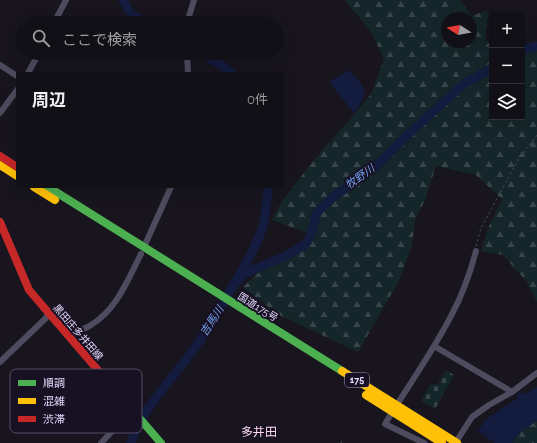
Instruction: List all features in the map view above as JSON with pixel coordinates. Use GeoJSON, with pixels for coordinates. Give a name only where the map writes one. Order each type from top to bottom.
{"type":"FeatureCollection","features":[{"type":"Feature","properties":{"kind":"main road"},"geometry":{"type":"LineString","coordinates":[[0,156],[16,166]]}},
{"type":"Feature","properties":{"kind":"main road"},"geometry":{"type":"LineString","coordinates":[[0,165],[16,175]]}},
{"type":"Feature","properties":{"kind":"main road","name":"国道175号"},"geometry":{"type":"LineString","coordinates":[[36,188],[173,270],[442,443]]}},
{"type":"Feature","properties":{"kind":"main road","name":"国道175号"},"geometry":{"type":"LineString","coordinates":[[49,188],[142,251]]}},
{"type":"Feature","properties":{"kind":"main road","name":"黒田庄多井田線"},"geometry":{"type":"LineString","coordinates":[[0,222],[29,290],[98,369]]}},
{"type":"Feature","properties":{"kind":"main road","name":"国道175号"},"geometry":{"type":"LineString","coordinates":[[254,321],[456,443]]}},
{"type":"Feature","properties":{"kind":"main road","name":"黒田庄多井田線"},"geometry":{"type":"LineString","coordinates":[[142,420],[161,443]]}},
{"type":"Feature","properties":{"kind":"street"},"geometry":{"type":"LineString","coordinates":[[58,16],[66,0]]}},
{"type":"Feature","properties":{"kind":"street"},"geometry":{"type":"LineString","coordinates":[[190,16],[194,0]]}},
{"type":"Feature","properties":{"kind":"street"},"geometry":{"type":"LineString","coordinates":[[29,72],[35,60]]}},
{"type":"Feature","properties":{"kind":"street"},"geometry":{"type":"LineString","coordinates":[[187,60],[188,72]]}},
{"type":"Feature","properties":{"kind":"street"},"geometry":{"type":"LineString","coordinates":[[0,65],[16,75]]}},
{"type":"Feature","properties":{"kind":"street"},"geometry":{"type":"LineString","coordinates":[[0,113],[16,91]]}},
{"type":"Feature","properties":{"kind":"street"},"geometry":{"type":"LineString","coordinates":[[68,335],[89,326],[103,316],[117,300],[142,251],[171,188]]}},
{"type":"Feature","properties":{"kind":"street"},"geometry":{"type":"LineString","coordinates":[[424,443],[385,424],[434,346],[452,314],[466,284],[476,251]]}},
{"type":"Feature","properties":{"kind":"street"},"geometry":{"type":"LineString","coordinates":[[0,362],[46,318],[48,313]]}},
{"type":"Feature","properties":{"kind":"street"},"geometry":{"type":"LineString","coordinates":[[434,346],[512,392]]}},
{"type":"Feature","properties":{"kind":"street"},"geometry":{"type":"LineString","coordinates":[[456,443],[472,417],[512,392],[537,373]]}},
{"type":"Feature","properties":{"kind":"street"},"geometry":{"type":"LineString","coordinates":[[101,443],[110,433]]}},
{"type":"Feature","properties":{"kind":"path"},"geometry":{"type":"LineString","coordinates":[[476,251],[481,228],[518,160],[537,136]]}},
{"type":"Feature","properties":{"kind":"green space"},"geometry":{"type":"Polygon","coordinates":[[[345,0],[460,0],[469,12],[441,12],[441,48],[477,48],[477,14],[487,11],[489,14],[485,40],[489,43],[489,120],[525,120],[525,45],[537,41],[537,302],[527,282],[503,255],[481,251],[489,226],[502,199],[476,175],[436,166],[425,200],[415,220],[412,245],[399,281],[358,352],[277,314],[243,287],[270,262],[295,251],[313,235],[272,220],[282,201],[299,179],[371,94],[384,59],[371,32],[345,0]]]}},
{"type":"Feature","properties":{"kind":"green space"},"geometry":{"type":"Polygon","coordinates":[[[446,370],[454,375],[435,409],[421,401],[430,385],[438,384],[446,370]]]}},
{"type":"Feature","properties":{"kind":"green space"},"geometry":{"type":"Polygon","coordinates":[[[537,421],[537,443],[512,443],[519,433],[537,421]]]}},
{"type":"Feature","properties":{"kind":"water"},"geometry":{"type":"Polygon","coordinates":[[[349,70],[359,81],[364,90],[363,100],[354,113],[329,82],[349,70]]]}},
{"type":"Feature","properties":{"kind":"water"},"geometry":{"type":"Polygon","coordinates":[[[537,387],[537,421],[519,433],[512,443],[495,443],[478,431],[484,421],[517,398],[518,392],[525,394],[537,387]]]}},
{"type":"Feature","properties":{"kind":"waterway","name":"吉馬川"},"geometry":{"type":"LineString","coordinates":[[123,0],[134,16]]}},
{"type":"Feature","properties":{"kind":"waterway","name":"牧野川"},"geometry":{"type":"LineString","coordinates":[[525,49],[537,46]]}},
{"type":"Feature","properties":{"kind":"waterway","name":"吉馬川"},"geometry":{"type":"LineString","coordinates":[[213,60],[231,72]]}},
{"type":"Feature","properties":{"kind":"waterway","name":"牧野川"},"geometry":{"type":"LineString","coordinates":[[234,285],[244,274],[285,256],[306,244],[312,232],[317,212],[333,197],[373,169],[414,129],[464,84],[489,70]]}},
{"type":"Feature","properties":{"kind":"waterway","name":"吉馬川"},"geometry":{"type":"LineString","coordinates":[[142,419],[147,410],[204,335],[249,258],[262,229],[268,188]]}},
{"type":"Feature","properties":{"kind":"waterway","name":"吉馬川"},"geometry":{"type":"LineString","coordinates":[[131,443],[135,433]]}},
{"type":"Feature","properties":{"kind":"traffic: fast"},"geometry":{"type":"LineString","coordinates":[[50,188],[342,371]]}},
{"type":"Feature","properties":{"kind":"traffic: fast"},"geometry":{"type":"LineString","coordinates":[[142,421],[161,443]]}},
{"type":"Feature","properties":{"kind":"traffic: slow"},"geometry":{"type":"LineString","coordinates":[[0,165],[16,175]]}},
{"type":"Feature","properties":{"kind":"traffic: slow"},"geometry":{"type":"LineString","coordinates":[[36,188],[55,200]]}},
{"type":"Feature","properties":{"kind":"traffic: slow"},"geometry":{"type":"LineString","coordinates":[[342,371],[457,443]]}},
{"type":"Feature","properties":{"kind":"traffic: slow"},"geometry":{"type":"LineString","coordinates":[[366,395],[442,443]]}},
{"type":"Feature","properties":{"kind":"traffic: jam"},"geometry":{"type":"LineString","coordinates":[[0,156],[16,166]]}},
{"type":"Feature","properties":{"kind":"traffic: jam"},"geometry":{"type":"LineString","coordinates":[[0,222],[29,290],[97,369]]}},
{"type":"Feature","properties":{"kind":"district","name":"多井田"},"geometry":{"type":"Point","coordinates":[259,432]}}]}
